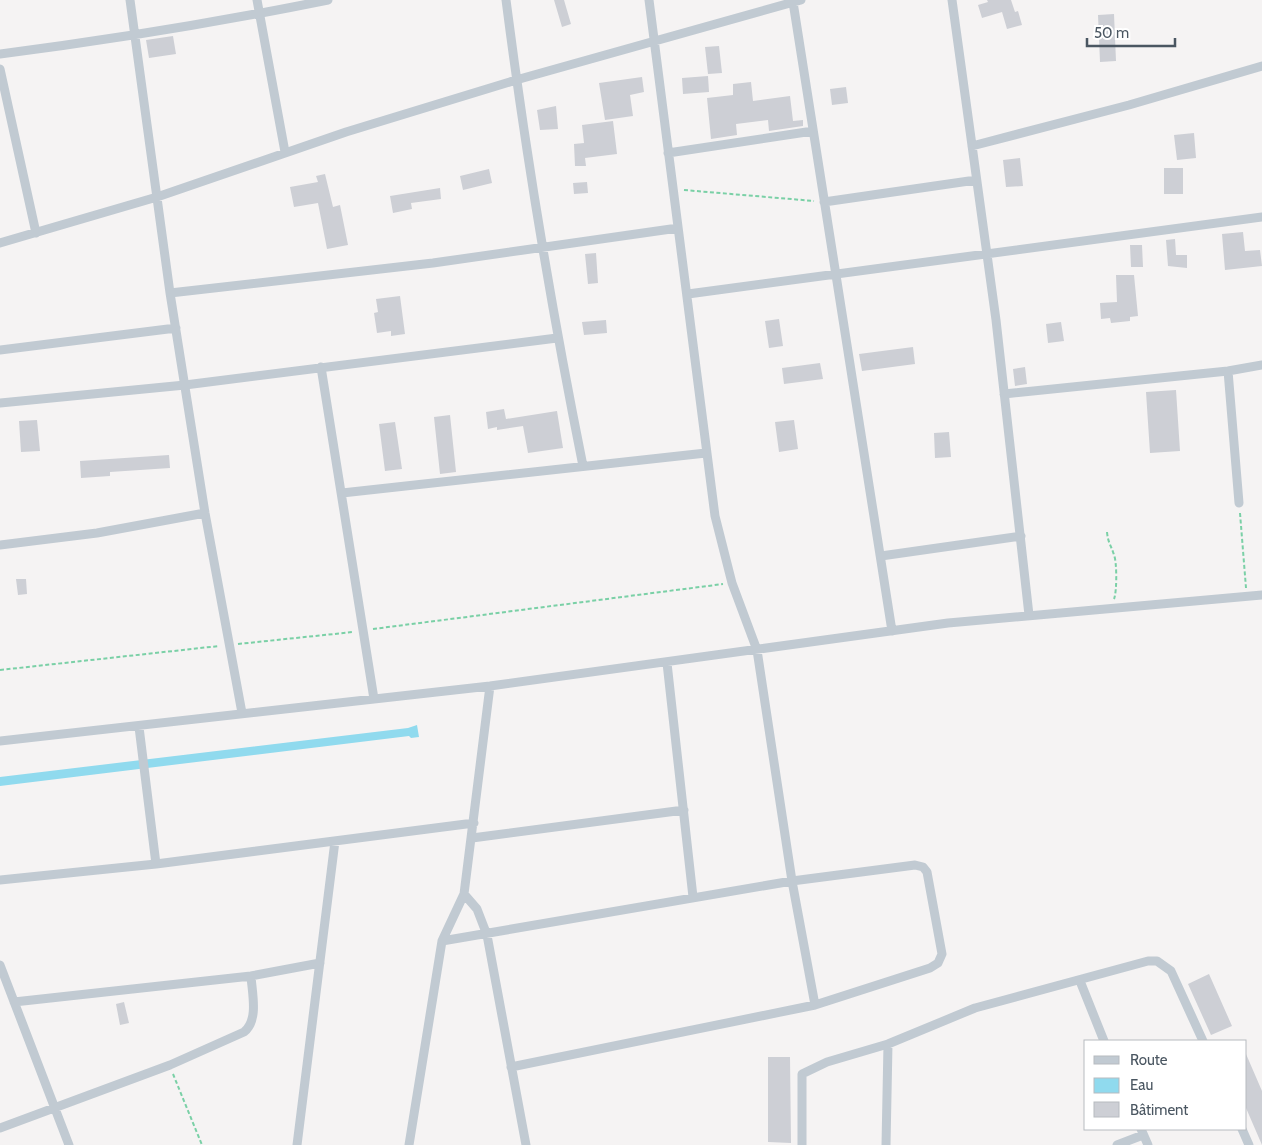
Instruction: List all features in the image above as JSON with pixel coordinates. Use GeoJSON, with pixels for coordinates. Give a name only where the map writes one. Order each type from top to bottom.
{"type":"FeatureCollection","features":[{"type":"Feature","properties":{"kind":"street"},"geometry":{"type":"LineString","coordinates":[[130,0],[184,385],[205,513],[242,713]]}},
{"type":"Feature","properties":{"kind":"street"},"geometry":{"type":"LineString","coordinates":[[257,0],[285,152]]}},
{"type":"Feature","properties":{"kind":"street"},"geometry":{"type":"LineString","coordinates":[[0,54],[260,14],[328,0]]}},
{"type":"Feature","properties":{"kind":"street"},"geometry":{"type":"LineString","coordinates":[[506,0],[516,80],[544,246],[557,338],[583,466]]}},
{"type":"Feature","properties":{"kind":"street"},"geometry":{"type":"LineString","coordinates":[[649,0],[656,40],[672,189],[688,294],[715,516],[732,583],[757,650],[792,881],[815,1005]]}},
{"type":"Feature","properties":{"kind":"street"},"geometry":{"type":"LineString","coordinates":[[952,0],[987,253],[1029,614]]}},
{"type":"Feature","properties":{"kind":"street"},"geometry":{"type":"LineString","coordinates":[[0,243],[157,197],[285,152],[516,80],[797,1],[813,131],[892,631]]}},
{"type":"Feature","properties":{"kind":"street"},"geometry":{"type":"LineString","coordinates":[[972,146],[1129,105],[1262,66]]}},
{"type":"Feature","properties":{"kind":"street"},"geometry":{"type":"LineString","coordinates":[[0,69],[36,233]]}},
{"type":"Feature","properties":{"kind":"street"},"geometry":{"type":"LineString","coordinates":[[668,153],[813,131]]}},
{"type":"Feature","properties":{"kind":"street"},"geometry":{"type":"LineString","coordinates":[[824,202],[976,180]]}},
{"type":"Feature","properties":{"kind":"street"},"geometry":{"type":"LineString","coordinates":[[688,294],[1262,217]]}},
{"type":"Feature","properties":{"kind":"street"},"geometry":{"type":"LineString","coordinates":[[170,294],[413,265],[678,228]]}},
{"type":"Feature","properties":{"kind":"street"},"geometry":{"type":"LineString","coordinates":[[0,350],[176,328]]}},
{"type":"Feature","properties":{"kind":"street"},"geometry":{"type":"LineString","coordinates":[[0,403],[184,385],[557,338]]}},
{"type":"Feature","properties":{"kind":"street"},"geometry":{"type":"LineString","coordinates":[[1004,394],[1228,371],[1262,365]]}},
{"type":"Feature","properties":{"kind":"street"},"geometry":{"type":"LineString","coordinates":[[321,368],[374,699]]}},
{"type":"Feature","properties":{"kind":"street"},"geometry":{"type":"LineString","coordinates":[[1228,371],[1239,503]]}},
{"type":"Feature","properties":{"kind":"street"},"geometry":{"type":"LineString","coordinates":[[342,493],[706,453]]}},
{"type":"Feature","properties":{"kind":"street"},"geometry":{"type":"LineString","coordinates":[[0,546],[97,533],[205,513]]}},
{"type":"Feature","properties":{"kind":"street"},"geometry":{"type":"LineString","coordinates":[[881,556],[1021,536]]}},
{"type":"Feature","properties":{"kind":"street"},"geometry":{"type":"LineString","coordinates":[[0,741],[139,727],[242,713],[490,686],[667,664],[892,631],[1029,614],[1262,595]]}},
{"type":"Feature","properties":{"kind":"street"},"geometry":{"type":"LineString","coordinates":[[667,664],[693,898]]}},
{"type":"Feature","properties":{"kind":"street"},"geometry":{"type":"LineString","coordinates":[[409,1145],[442,941],[464,894],[490,686]]}},
{"type":"Feature","properties":{"kind":"street"},"geometry":{"type":"LineString","coordinates":[[139,727],[156,864]]}},
{"type":"Feature","properties":{"kind":"street"},"geometry":{"type":"LineString","coordinates":[[472,838],[684,810]]}},
{"type":"Feature","properties":{"kind":"street"},"geometry":{"type":"LineString","coordinates":[[0,880],[156,864],[474,823]]}},
{"type":"Feature","properties":{"kind":"street"},"geometry":{"type":"LineString","coordinates":[[297,1145],[335,841]]}},
{"type":"Feature","properties":{"kind":"street"},"geometry":{"type":"LineString","coordinates":[[442,941],[487,935],[792,881],[915,866],[923,867],[926,872],[942,954],[938,963],[930,968],[815,1005],[511,1067]]}},
{"type":"Feature","properties":{"kind":"street"},"geometry":{"type":"LineString","coordinates":[[464,894],[477,909],[487,935],[526,1145]]}},
{"type":"Feature","properties":{"kind":"street"},"geometry":{"type":"LineString","coordinates":[[802,1145],[802,1074],[827,1062],[888,1044],[975,1008],[1148,962],[1157,961],[1171,971],[1202,1040]]}},
{"type":"Feature","properties":{"kind":"street"},"geometry":{"type":"LineString","coordinates":[[14,1002],[251,976],[320,963]]}},
{"type":"Feature","properties":{"kind":"street"},"geometry":{"type":"LineString","coordinates":[[0,966],[69,1145]]}},
{"type":"Feature","properties":{"kind":"street"},"geometry":{"type":"LineString","coordinates":[[0,1128],[170,1065],[244,1032],[251,1027],[253,1019],[251,976]]}},
{"type":"Feature","properties":{"kind":"street"},"geometry":{"type":"LineString","coordinates":[[1080,981],[1104,1040]]}},
{"type":"Feature","properties":{"kind":"street"},"geometry":{"type":"LineString","coordinates":[[886,1145],[888,1044]]}},
{"type":"Feature","properties":{"kind":"street"},"geometry":{"type":"LineString","coordinates":[[1242,1130],[1249,1145]]}},
{"type":"Feature","properties":{"kind":"street"},"geometry":{"type":"LineString","coordinates":[[1117,1145],[1142,1132],[1148,1145]]}},
{"type":"Feature","properties":{"kind":"path"},"geometry":{"type":"LineString","coordinates":[[672,189],[750,194],[824,202]]}},
{"type":"Feature","properties":{"kind":"path"},"geometry":{"type":"LineString","coordinates":[[1239,503],[1246,597]]}},
{"type":"Feature","properties":{"kind":"path"},"geometry":{"type":"LineString","coordinates":[[1107,532],[1109,546],[1115,555],[1117,590],[1110,608]]}},
{"type":"Feature","properties":{"kind":"path"},"geometry":{"type":"LineString","coordinates":[[0,670],[364,630],[732,583]]}},
{"type":"Feature","properties":{"kind":"path"},"geometry":{"type":"LineString","coordinates":[[170,1065],[202,1145]]}},
{"type":"Feature","properties":{"kind":"water"},"geometry":{"type":"Polygon","coordinates":[[[417,725],[419,737],[411,738],[409,736],[0,786],[0,777],[408,728],[417,725]]]}},
{"type":"Feature","properties":{"kind":"building"},"geometry":{"type":"Polygon","coordinates":[[[554,0],[564,0],[571,24],[562,27],[554,0]]]}},
{"type":"Feature","properties":{"kind":"building"},"geometry":{"type":"Polygon","coordinates":[[[987,0],[1011,0],[1015,12],[1018,11],[1022,25],[1007,29],[1002,12],[982,18],[978,5],[988,2],[987,0]]]}},
{"type":"Feature","properties":{"kind":"building"},"geometry":{"type":"Polygon","coordinates":[[[1114,14],[1116,61],[1100,62],[1098,15],[1114,14]]]}},
{"type":"Feature","properties":{"kind":"building"},"geometry":{"type":"Polygon","coordinates":[[[173,36],[176,54],[149,58],[146,40],[173,36]]]}},
{"type":"Feature","properties":{"kind":"building"},"geometry":{"type":"Polygon","coordinates":[[[719,46],[722,73],[708,74],[705,47],[719,46]]]}},
{"type":"Feature","properties":{"kind":"building"},"geometry":{"type":"Polygon","coordinates":[[[708,76],[709,92],[683,94],[682,78],[708,76]]]}},
{"type":"Feature","properties":{"kind":"building"},"geometry":{"type":"Polygon","coordinates":[[[642,77],[644,92],[630,95],[633,116],[605,120],[599,83],[642,77]]]}},
{"type":"Feature","properties":{"kind":"building"},"geometry":{"type":"Polygon","coordinates":[[[751,82],[753,101],[790,96],[793,121],[803,120],[803,126],[769,131],[768,120],[736,124],[737,135],[711,139],[707,98],[733,95],[733,84],[751,82]]]}},
{"type":"Feature","properties":{"kind":"building"},"geometry":{"type":"Polygon","coordinates":[[[846,87],[848,103],[832,105],[830,89],[846,87]]]}},
{"type":"Feature","properties":{"kind":"building"},"geometry":{"type":"Polygon","coordinates":[[[556,106],[558,129],[540,130],[537,110],[556,106]]]}},
{"type":"Feature","properties":{"kind":"building"},"geometry":{"type":"Polygon","coordinates":[[[613,121],[617,154],[585,158],[586,166],[575,166],[574,144],[584,143],[582,125],[613,121]]]}},
{"type":"Feature","properties":{"kind":"building"},"geometry":{"type":"Polygon","coordinates":[[[1194,133],[1196,158],[1177,160],[1174,135],[1194,133]]]}},
{"type":"Feature","properties":{"kind":"building"},"geometry":{"type":"Polygon","coordinates":[[[1020,158],[1023,186],[1006,187],[1003,160],[1020,158]]]}},
{"type":"Feature","properties":{"kind":"building"},"geometry":{"type":"Polygon","coordinates":[[[1164,168],[1183,168],[1183,194],[1164,194],[1164,168]]]}},
{"type":"Feature","properties":{"kind":"building"},"geometry":{"type":"Polygon","coordinates":[[[489,169],[492,183],[463,190],[460,176],[489,169]]]}},
{"type":"Feature","properties":{"kind":"building"},"geometry":{"type":"Polygon","coordinates":[[[325,174],[333,207],[340,205],[348,245],[327,249],[318,203],[294,207],[290,187],[318,182],[316,176],[325,174]]]}},
{"type":"Feature","properties":{"kind":"building"},"geometry":{"type":"Polygon","coordinates":[[[587,182],[588,193],[574,194],[573,183],[587,182]]]}},
{"type":"Feature","properties":{"kind":"building"},"geometry":{"type":"Polygon","coordinates":[[[440,188],[441,199],[411,203],[412,209],[393,213],[390,196],[440,188]]]}},
{"type":"Feature","properties":{"kind":"building"},"geometry":{"type":"Polygon","coordinates":[[[1243,232],[1245,251],[1260,250],[1262,266],[1225,270],[1222,234],[1243,232]]]}},
{"type":"Feature","properties":{"kind":"building"},"geometry":{"type":"Polygon","coordinates":[[[1175,239],[1176,255],[1187,255],[1187,268],[1168,266],[1166,240],[1175,239]]]}},
{"type":"Feature","properties":{"kind":"building"},"geometry":{"type":"Polygon","coordinates":[[[1130,245],[1142,245],[1143,267],[1131,267],[1130,245]]]}},
{"type":"Feature","properties":{"kind":"building"},"geometry":{"type":"Polygon","coordinates":[[[596,253],[598,283],[588,284],[585,254],[596,253]]]}},
{"type":"Feature","properties":{"kind":"building"},"geometry":{"type":"Polygon","coordinates":[[[1116,275],[1134,275],[1138,316],[1130,317],[1130,321],[1111,323],[1110,318],[1101,319],[1100,303],[1117,302],[1116,275]]]}},
{"type":"Feature","properties":{"kind":"building"},"geometry":{"type":"Polygon","coordinates":[[[400,296],[405,334],[391,336],[391,331],[377,333],[374,313],[378,312],[376,299],[400,296]]]}},
{"type":"Feature","properties":{"kind":"building"},"geometry":{"type":"Polygon","coordinates":[[[779,319],[783,346],[769,348],[765,321],[779,319]]]}},
{"type":"Feature","properties":{"kind":"building"},"geometry":{"type":"Polygon","coordinates":[[[606,320],[607,333],[584,335],[582,322],[606,320]]]}},
{"type":"Feature","properties":{"kind":"building"},"geometry":{"type":"Polygon","coordinates":[[[1061,322],[1064,341],[1048,343],[1046,324],[1061,322]]]}},
{"type":"Feature","properties":{"kind":"building"},"geometry":{"type":"Polygon","coordinates":[[[913,347],[915,364],[862,371],[859,354],[913,347]]]}},
{"type":"Feature","properties":{"kind":"building"},"geometry":{"type":"Polygon","coordinates":[[[820,363],[823,379],[784,384],[782,368],[820,363]]]}},
{"type":"Feature","properties":{"kind":"building"},"geometry":{"type":"Polygon","coordinates":[[[1025,367],[1027,384],[1015,386],[1013,369],[1025,367]]]}},
{"type":"Feature","properties":{"kind":"building"},"geometry":{"type":"Polygon","coordinates":[[[1176,390],[1180,451],[1150,453],[1146,392],[1176,390]]]}},
{"type":"Feature","properties":{"kind":"building"},"geometry":{"type":"Polygon","coordinates":[[[504,409],[506,419],[557,411],[563,448],[528,453],[523,426],[497,430],[497,427],[488,429],[486,412],[504,409]]]}},
{"type":"Feature","properties":{"kind":"building"},"geometry":{"type":"Polygon","coordinates":[[[450,415],[456,472],[440,474],[434,417],[450,415]]]}},
{"type":"Feature","properties":{"kind":"building"},"geometry":{"type":"Polygon","coordinates":[[[37,420],[40,451],[21,452],[19,421],[37,420]]]}},
{"type":"Feature","properties":{"kind":"building"},"geometry":{"type":"Polygon","coordinates":[[[794,420],[798,449],[779,452],[775,422],[794,420]]]}},
{"type":"Feature","properties":{"kind":"building"},"geometry":{"type":"Polygon","coordinates":[[[395,422],[402,469],[385,471],[379,424],[395,422]]]}},
{"type":"Feature","properties":{"kind":"building"},"geometry":{"type":"Polygon","coordinates":[[[949,432],[951,457],[935,458],[934,433],[949,432]]]}},
{"type":"Feature","properties":{"kind":"building"},"geometry":{"type":"Polygon","coordinates":[[[169,455],[170,468],[110,472],[110,476],[81,478],[80,461],[169,455]]]}},
{"type":"Feature","properties":{"kind":"building"},"geometry":{"type":"Polygon","coordinates":[[[16,579],[26,579],[27,594],[18,595],[16,579]]]}},
{"type":"Feature","properties":{"kind":"building"},"geometry":{"type":"Polygon","coordinates":[[[1209,974],[1232,1026],[1211,1035],[1188,984],[1209,974]]]}},
{"type":"Feature","properties":{"kind":"building"},"geometry":{"type":"Polygon","coordinates":[[[124,1002],[129,1023],[120,1025],[116,1004],[124,1002]]]}},
{"type":"Feature","properties":{"kind":"building"},"geometry":{"type":"Polygon","coordinates":[[[1247,1056],[1262,1091],[1262,1145],[1247,1110],[1247,1056]]]}},
{"type":"Feature","properties":{"kind":"building"},"geometry":{"type":"Polygon","coordinates":[[[768,1057],[790,1057],[791,1143],[768,1142],[768,1057]]]}}]}
